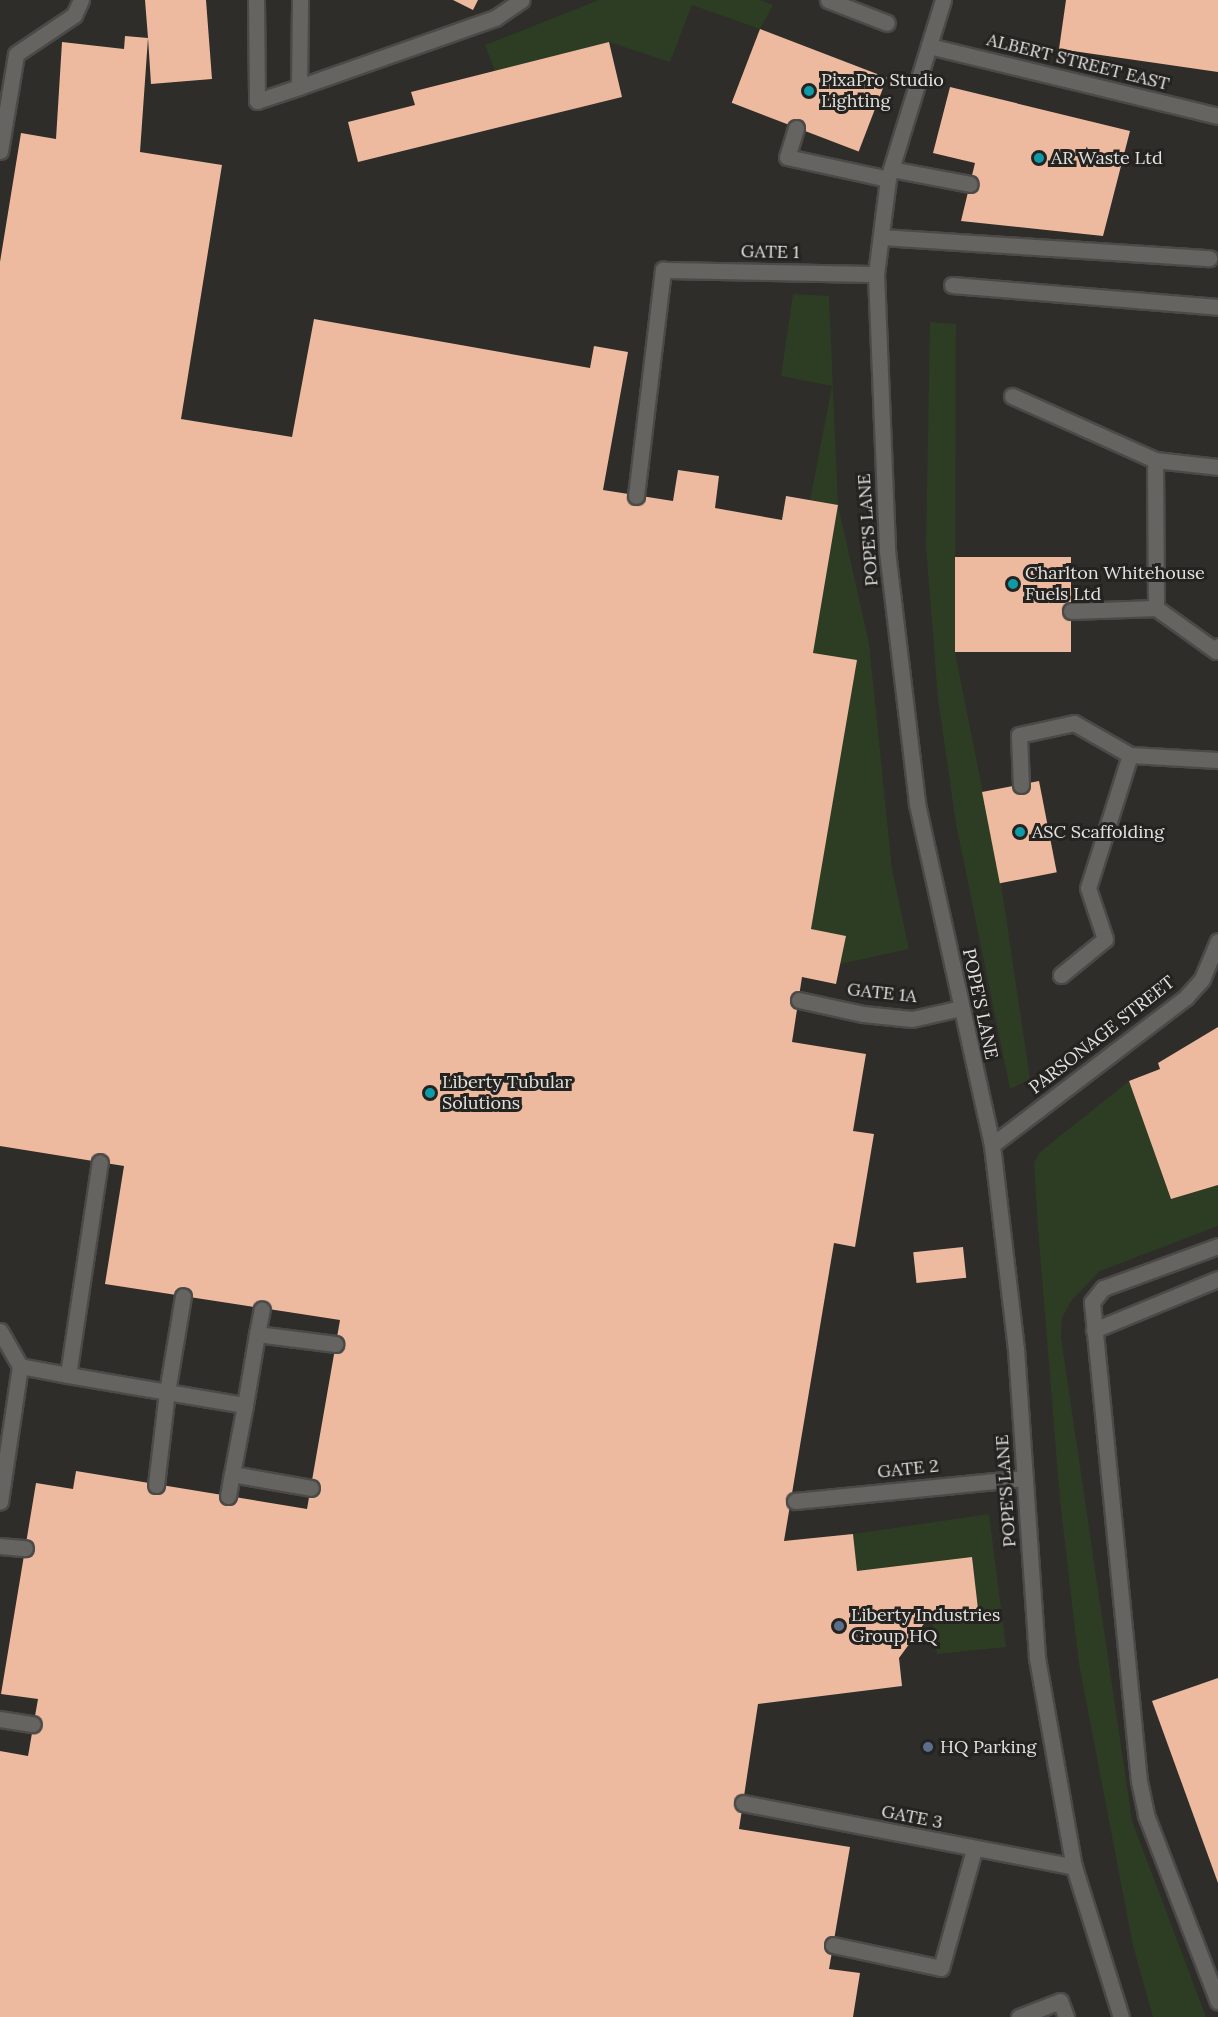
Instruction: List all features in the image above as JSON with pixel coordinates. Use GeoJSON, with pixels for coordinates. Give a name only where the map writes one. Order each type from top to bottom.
{"type":"FeatureCollection","features":[{"type":"Feature","properties":{"kind":"street"},"geometry":{"type":"LineString","coordinates":[[0,151],[16,54],[74,15],[81,0]]}},
{"type":"Feature","properties":{"kind":"street"},"geometry":{"type":"LineString","coordinates":[[255,0],[257,101],[495,18],[522,0]]}},
{"type":"Feature","properties":{"kind":"street"},"geometry":{"type":"LineString","coordinates":[[299,87],[300,0]]}},
{"type":"Feature","properties":{"kind":"street"},"geometry":{"type":"LineString","coordinates":[[828,0],[887,23]]}},
{"type":"Feature","properties":{"kind":"street","name":"POPE'S LANE"},"geometry":{"type":"LineString","coordinates":[[943,0],[890,174],[876,274],[887,551],[917,804],[992,1145],[1016,1349],[1037,1658],[1074,1867],[1121,2017]]}},
{"type":"Feature","properties":{"kind":"street","name":"ALBERT STREET EAST"},"geometry":{"type":"LineString","coordinates":[[929,46],[1218,116]]}},
{"type":"Feature","properties":{"kind":"street"},"geometry":{"type":"LineString","coordinates":[[796,128],[787,157],[970,184]]}},
{"type":"Feature","properties":{"kind":"street"},"geometry":{"type":"LineString","coordinates":[[881,237],[1209,258]]}},
{"type":"Feature","properties":{"kind":"street","name":"GATE 1"},"geometry":{"type":"LineString","coordinates":[[636,496],[663,270],[876,274]]}},
{"type":"Feature","properties":{"kind":"street"},"geometry":{"type":"LineString","coordinates":[[952,285],[1218,307]]}},
{"type":"Feature","properties":{"kind":"street"},"geometry":{"type":"LineString","coordinates":[[1012,396],[1155,460],[1218,467]]}},
{"type":"Feature","properties":{"kind":"street"},"geometry":{"type":"LineString","coordinates":[[1155,460],[1156,608]]}},
{"type":"Feature","properties":{"kind":"street"},"geometry":{"type":"LineString","coordinates":[[1071,611],[1156,608],[1216,651],[1218,646]]}},
{"type":"Feature","properties":{"kind":"street"},"geometry":{"type":"LineString","coordinates":[[1021,785],[1019,735],[1074,723],[1130,755],[1218,760]]}},
{"type":"Feature","properties":{"kind":"street"},"geometry":{"type":"LineString","coordinates":[[1061,975],[1105,939],[1089,888],[1130,755]]}},
{"type":"Feature","properties":{"kind":"street","name":"PARSONAGE STREET"},"geometry":{"type":"LineString","coordinates":[[992,1145],[1186,997],[1202,979],[1218,941]]}},
{"type":"Feature","properties":{"kind":"street","name":"GATE 1A"},"geometry":{"type":"LineString","coordinates":[[799,1000],[863,1014],[912,1019],[961,1008]]}},
{"type":"Feature","properties":{"kind":"street"},"geometry":{"type":"LineString","coordinates":[[68,1375],[100,1162]]}},
{"type":"Feature","properties":{"kind":"street"},"geometry":{"type":"LineString","coordinates":[[1218,1246],[1103,1288],[1092,1302],[1139,1781],[1146,1815],[1218,2002]]}},
{"type":"Feature","properties":{"kind":"street"},"geometry":{"type":"LineString","coordinates":[[1094,1330],[1218,1279]]}},
{"type":"Feature","properties":{"kind":"street"},"geometry":{"type":"LineString","coordinates":[[156,1485],[167,1392],[183,1296]]}},
{"type":"Feature","properties":{"kind":"street"},"geometry":{"type":"LineString","coordinates":[[228,1496],[262,1309]]}},
{"type":"Feature","properties":{"kind":"street"},"geometry":{"type":"LineString","coordinates":[[0,1331],[20,1366],[0,1502]]}},
{"type":"Feature","properties":{"kind":"street"},"geometry":{"type":"LineString","coordinates":[[257,1334],[335,1344]]}},
{"type":"Feature","properties":{"kind":"street"},"geometry":{"type":"LineString","coordinates":[[20,1366],[245,1406]]}},
{"type":"Feature","properties":{"kind":"street"},"geometry":{"type":"LineString","coordinates":[[232,1474],[311,1488]]}},
{"type":"Feature","properties":{"kind":"street","name":"GATE 2"},"geometry":{"type":"LineString","coordinates":[[795,1501],[1025,1478]]}},
{"type":"Feature","properties":{"kind":"street"},"geometry":{"type":"LineString","coordinates":[[0,1546],[25,1548]]}},
{"type":"Feature","properties":{"kind":"street"},"geometry":{"type":"LineString","coordinates":[[0,1719],[33,1724]]}},
{"type":"Feature","properties":{"kind":"street","name":"GATE 3"},"geometry":{"type":"LineString","coordinates":[[743,1803],[974,1850],[1074,1867]]}},
{"type":"Feature","properties":{"kind":"street"},"geometry":{"type":"LineString","coordinates":[[833,1945],[941,1968],[974,1850]]}},
{"type":"Feature","properties":{"kind":"street"},"geometry":{"type":"LineString","coordinates":[[1019,2017],[1060,2001],[1066,2017]]}},
{"type":"Feature","properties":{"kind":"green space"},"geometry":{"type":"Polygon","coordinates":[[[599,0],[760,0],[773,5],[760,29],[692,5],[670,62],[609,42],[495,71],[485,45],[599,0]]]}},
{"type":"Feature","properties":{"kind":"green space"},"geometry":{"type":"Polygon","coordinates":[[[793,294],[829,296],[838,505],[810,500],[832,386],[781,376],[793,294]]]}},
{"type":"Feature","properties":{"kind":"green space"},"geometry":{"type":"Polygon","coordinates":[[[930,322],[956,324],[955,652],[1001,883],[1030,1079],[1010,1089],[956,824],[938,699],[926,546],[930,322]]]}},
{"type":"Feature","properties":{"kind":"green space"},"geometry":{"type":"Polygon","coordinates":[[[838,505],[869,643],[892,869],[909,949],[840,964],[846,936],[811,929],[856,660],[813,653],[838,505]]]}},
{"type":"Feature","properties":{"kind":"green space"},"geometry":{"type":"Polygon","coordinates":[[[1129,1081],[1171,1199],[1218,1185],[1218,1226],[1100,1271],[1071,1301],[1062,1318],[1061,1337],[1132,1821],[1206,2017],[1153,2017],[1133,1946],[1079,1664],[1060,1500],[1034,1163],[1040,1152],[1129,1081]]]}},
{"type":"Feature","properties":{"kind":"green space"},"geometry":{"type":"Polygon","coordinates":[[[989,1514],[1006,1647],[937,1654],[931,1614],[978,1608],[972,1558],[857,1571],[853,1534],[989,1514]]]}},
{"type":"Feature","properties":{"kind":"building"},"geometry":{"type":"Polygon","coordinates":[[[145,0],[206,0],[212,79],[151,84],[145,0]]]}},
{"type":"Feature","properties":{"kind":"building"},"geometry":{"type":"Polygon","coordinates":[[[453,0],[478,0],[473,10],[453,0]]]}},
{"type":"Feature","properties":{"kind":"building"},"geometry":{"type":"Polygon","coordinates":[[[1066,0],[1218,0],[1218,72],[1059,49],[1066,0]]]}},
{"type":"Feature","properties":{"kind":"building","name":"PixaPro Studio Lighting"},"geometry":{"type":"Polygon","coordinates":[[[760,29],[887,78],[859,151],[732,103],[760,29]]]}},
{"type":"Feature","properties":{"kind":"building","name":"Liberty Tubular Solutions"},"geometry":{"type":"Polygon","coordinates":[[[125,36],[148,38],[140,152],[222,165],[181,419],[292,437],[314,319],[590,368],[594,346],[628,352],[603,490],[673,501],[678,470],[719,476],[715,508],[782,520],[786,496],[838,505],[813,653],[857,660],[811,929],[846,936],[836,984],[802,977],[792,1042],[866,1054],[853,1131],[874,1134],[855,1247],[834,1243],[784,1541],[853,1534],[857,1571],[972,1557],[978,1609],[931,1614],[899,1658],[902,1686],[758,1704],[739,1829],[850,1847],[829,1969],[860,1973],[853,2017],[0,2017],[0,1751],[28,1756],[38,1699],[1,1694],[36,1483],[73,1489],[76,1471],[307,1509],[340,1320],[105,1284],[124,1166],[0,1146],[0,262],[21,133],[56,139],[62,42],[124,49],[125,36]]]}},
{"type":"Feature","properties":{"kind":"building"},"geometry":{"type":"Polygon","coordinates":[[[609,42],[622,97],[358,162],[348,122],[415,105],[411,92],[609,42]]]}},
{"type":"Feature","properties":{"kind":"building","name":"AR Waste Ltd"},"geometry":{"type":"Polygon","coordinates":[[[950,87],[1130,131],[1103,236],[961,221],[975,163],[933,153],[950,87]]]}},
{"type":"Feature","properties":{"kind":"building","name":"Charlton Whitehouse Fuels Ltd"},"geometry":{"type":"Polygon","coordinates":[[[955,557],[1071,557],[1071,652],[955,652],[955,557]]]}},
{"type":"Feature","properties":{"kind":"building","name":"ASC Scaffolding"},"geometry":{"type":"Polygon","coordinates":[[[1039,781],[1057,872],[1000,883],[982,792],[1039,781]]]}},
{"type":"Feature","properties":{"kind":"building"},"geometry":{"type":"Polygon","coordinates":[[[1218,1027],[1218,1185],[1171,1199],[1129,1081],[1160,1069],[1158,1063],[1218,1027]]]}},
{"type":"Feature","properties":{"kind":"building"},"geometry":{"type":"Polygon","coordinates":[[[963,1247],[966,1278],[917,1283],[913,1252],[963,1247]]]}},
{"type":"Feature","properties":{"kind":"building"},"geometry":{"type":"Polygon","coordinates":[[[1218,1678],[1218,1883],[1152,1701],[1218,1678]]]}},
{"type":"Feature","properties":{"kind":"place","name":"PixaPro Studio Lighting"},"geometry":{"type":"Point","coordinates":[809,91]}},
{"type":"Feature","properties":{"kind":"place","name":"AR Waste Ltd"},"geometry":{"type":"Point","coordinates":[1039,158]}},
{"type":"Feature","properties":{"kind":"place","name":"Charlton Whitehouse Fuels Ltd"},"geometry":{"type":"Point","coordinates":[1013,584]}},
{"type":"Feature","properties":{"kind":"place","name":"ASC Scaffolding"},"geometry":{"type":"Point","coordinates":[1020,832]}},
{"type":"Feature","properties":{"kind":"place","name":"Liberty Tubular Solutions"},"geometry":{"type":"Point","coordinates":[430,1093]}},
{"type":"Feature","properties":{"kind":"place","name":"Liberty Industries Group HQ"},"geometry":{"type":"Point","coordinates":[839,1626]}},
{"type":"Feature","properties":{"kind":"place","name":"HQ Parking"},"geometry":{"type":"Point","coordinates":[928,1747]}}]}
